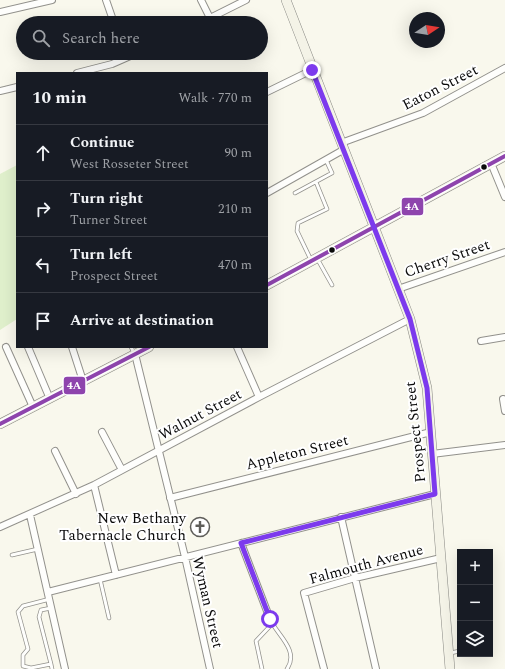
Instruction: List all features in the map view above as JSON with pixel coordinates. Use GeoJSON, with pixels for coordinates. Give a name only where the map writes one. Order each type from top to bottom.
{"type":"FeatureCollection","features":[{"type":"Feature","properties":{"kind":"street"},"geometry":{"type":"LineString","coordinates":[[0,12],[52,0]]}},
{"type":"Feature","properties":{"kind":"street"},"geometry":{"type":"LineString","coordinates":[[106,0],[112,16]]}},
{"type":"Feature","properties":{"kind":"street"},"geometry":{"type":"LineString","coordinates":[[201,0],[209,16]]}},
{"type":"Feature","properties":{"kind":"street"},"geometry":{"type":"LineString","coordinates":[[214,16],[246,0]]}},
{"type":"Feature","properties":{"kind":"street","name":"Prospect Street"},"geometry":{"type":"LineString","coordinates":[[286,0],[410,319],[427,388],[450,669]]}},
{"type":"Feature","properties":{"kind":"street"},"geometry":{"type":"LineString","coordinates":[[88,72],[98,71],[118,60]]}},
{"type":"Feature","properties":{"kind":"street","name":"Eaton Street"},"geometry":{"type":"LineString","coordinates":[[268,192],[326,160],[342,146],[423,113],[505,68]]}},
{"type":"Feature","properties":{"kind":"street"},"geometry":{"type":"LineString","coordinates":[[268,92],[312,70]]}},
{"type":"Feature","properties":{"kind":"street"},"geometry":{"type":"LineString","coordinates":[[0,91],[16,87]]}},
{"type":"Feature","properties":{"kind":"street"},"geometry":{"type":"LineString","coordinates":[[268,284],[505,156]]}},
{"type":"Feature","properties":{"kind":"street"},"geometry":{"type":"LineString","coordinates":[[491,164],[505,196]]}},
{"type":"Feature","properties":{"kind":"street","name":"Cherry Street"},"geometry":{"type":"LineString","coordinates":[[398,289],[505,252]]}},
{"type":"Feature","properties":{"kind":"street","name":"Walnut Street"},"geometry":{"type":"LineString","coordinates":[[0,527],[30,515],[94,485],[410,319]]}},
{"type":"Feature","properties":{"kind":"street"},"geometry":{"type":"LineString","coordinates":[[481,341],[505,337]]}},
{"type":"Feature","properties":{"kind":"street"},"geometry":{"type":"LineString","coordinates":[[6,347],[33,407]]}},
{"type":"Feature","properties":{"kind":"street"},"geometry":{"type":"LineString","coordinates":[[28,348],[50,399]]}},
{"type":"Feature","properties":{"kind":"street"},"geometry":{"type":"LineString","coordinates":[[72,348],[84,381]]}},
{"type":"Feature","properties":{"kind":"street"},"geometry":{"type":"LineString","coordinates":[[0,424],[84,381],[133,351],[145,348]]}},
{"type":"Feature","properties":{"kind":"street"},"geometry":{"type":"LineString","coordinates":[[237,348],[259,397]]}},
{"type":"Feature","properties":{"kind":"street","name":"Wyman Street"},"geometry":{"type":"LineString","coordinates":[[133,351],[185,557],[210,669]]}},
{"type":"Feature","properties":{"kind":"street"},"geometry":{"type":"LineString","coordinates":[[503,399],[505,411]]}},
{"type":"Feature","properties":{"kind":"street"},"geometry":{"type":"LineString","coordinates":[[102,432],[122,470]]}},
{"type":"Feature","properties":{"kind":"street","name":"Appleton Street"},"geometry":{"type":"LineString","coordinates":[[170,498],[431,432]]}},
{"type":"Feature","properties":{"kind":"street"},"geometry":{"type":"LineString","coordinates":[[432,454],[505,445]]}},
{"type":"Feature","properties":{"kind":"street"},"geometry":{"type":"LineString","coordinates":[[55,451],[76,494]]}},
{"type":"Feature","properties":{"kind":"street"},"geometry":{"type":"LineString","coordinates":[[94,485],[116,575]]}},
{"type":"Feature","properties":{"kind":"street"},"geometry":{"type":"LineString","coordinates":[[48,592],[435,494]]}},
{"type":"Feature","properties":{"kind":"street"},"geometry":{"type":"LineString","coordinates":[[30,515],[65,669]]}},
{"type":"Feature","properties":{"kind":"street"},"geometry":{"type":"LineString","coordinates":[[341,518],[376,669]]}},
{"type":"Feature","properties":{"kind":"street"},"geometry":{"type":"LineString","coordinates":[[241,543],[271,622]]}},
{"type":"Feature","properties":{"kind":"street","name":"Falmouth Avenue"},"geometry":{"type":"LineString","coordinates":[[324,669],[304,593],[355,578],[441,558]]}},
{"type":"Feature","properties":{"kind":"lane"},"geometry":{"type":"LineString","coordinates":[[295,193],[332,173],[326,160]]}},
{"type":"Feature","properties":{"kind":"lane"},"geometry":{"type":"LineString","coordinates":[[316,182],[327,209],[298,223],[297,231],[314,260],[332,285]]}},
{"type":"Feature","properties":{"kind":"lane"},"geometry":{"type":"LineString","coordinates":[[12,555],[38,549]]}},
{"type":"Feature","properties":{"kind":"lane"},"geometry":{"type":"LineString","coordinates":[[100,578],[109,618]]}},
{"type":"Feature","properties":{"kind":"lane"},"geometry":{"type":"LineString","coordinates":[[50,599],[23,606],[18,612],[28,649],[23,655],[23,666],[31,668],[51,664]]}},
{"type":"Feature","properties":{"kind":"lane"},"geometry":{"type":"LineString","coordinates":[[51,608],[41,610],[39,616],[52,669]]}},
{"type":"Feature","properties":{"kind":"lane"},"geometry":{"type":"LineString","coordinates":[[262,669],[256,641],[271,622],[286,639],[291,660],[287,669]]}},
{"type":"Feature","properties":{"kind":"lane"},"geometry":{"type":"LineString","coordinates":[[448,654],[457,652]]}},
{"type":"Feature","properties":{"kind":"green space"},"geometry":{"type":"Polygon","coordinates":[[[16,166],[16,320],[0,330],[0,174],[16,166]]]}},
{"type":"Feature","properties":{"kind":"transit line","name":"4A"},"geometry":{"type":"LineString","coordinates":[[268,284],[505,156]]}},
{"type":"Feature","properties":{"kind":"transit line","name":"4A"},"geometry":{"type":"LineString","coordinates":[[0,424],[147,348]]}},
{"type":"Feature","properties":{"kind":"place","name":"New Bethany Tabernacle Church"},"geometry":{"type":"Point","coordinates":[200,527]}},
{"type":"Feature","properties":{"kind":"route"},"geometry":{"type":"LineString","coordinates":[[270,619],[241,543],[435,494],[427,388],[410,319],[312,70]]}}]}
